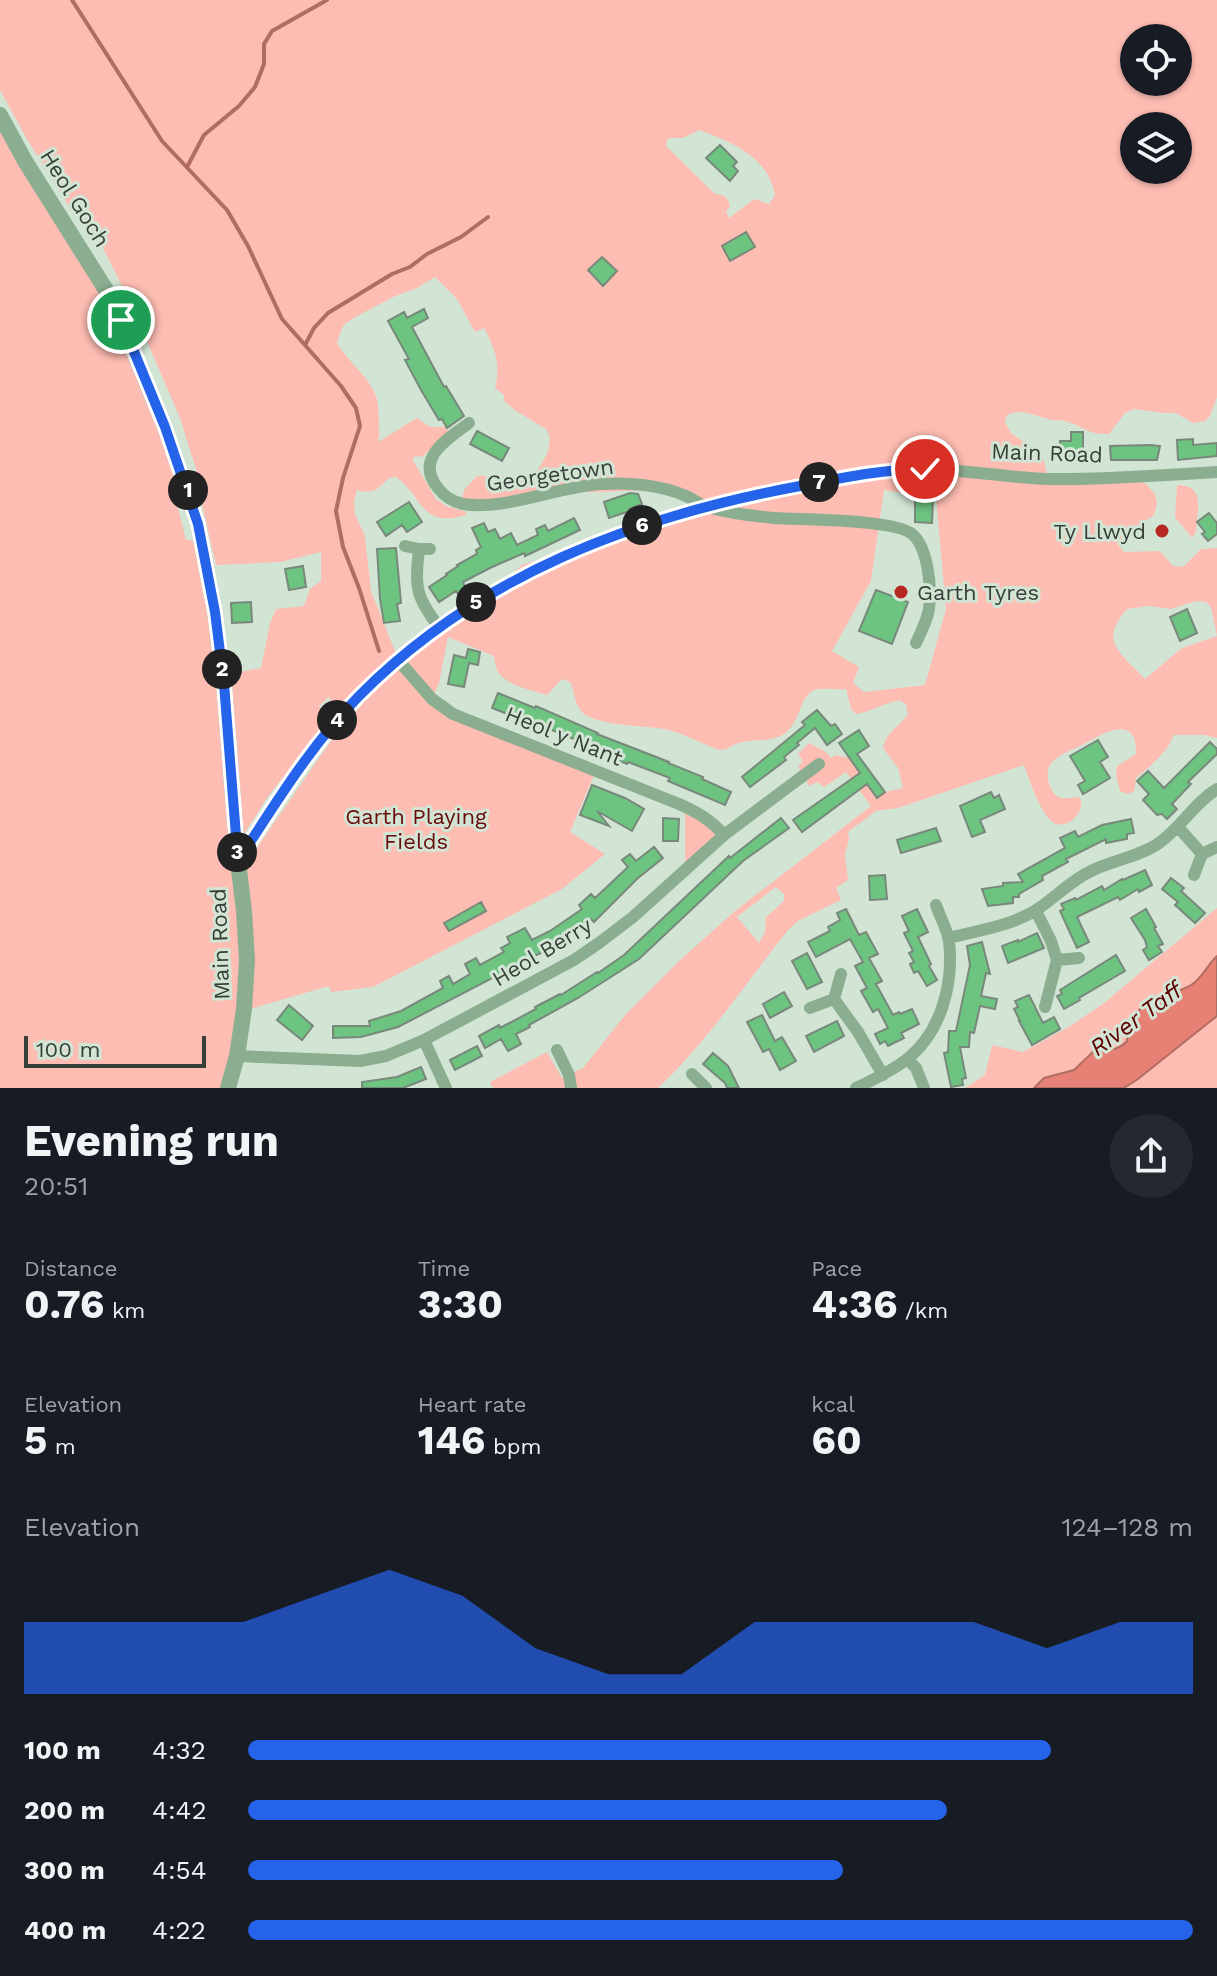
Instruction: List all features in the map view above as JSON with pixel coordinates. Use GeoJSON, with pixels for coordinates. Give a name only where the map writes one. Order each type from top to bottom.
{"type":"FeatureCollection","features":[{"type":"Feature","properties":{"kind":"street","name":"Heol Goch"},"geometry":{"type":"LineString","coordinates":[[0,115],[25,161],[106,290],[144,374],[188,491],[198,524],[215,612],[238,861]]}},
{"type":"Feature","properties":{"kind":"street","name":"Georgetown"},"geometry":{"type":"LineString","coordinates":[[469,423],[435,452],[429,464],[430,475],[437,488],[447,498],[461,504],[504,502],[602,484],[664,489],[705,506]]}},
{"type":"Feature","properties":{"kind":"street","name":"Main Road"},"geometry":{"type":"LineString","coordinates":[[228,1088],[237,1056],[244,1009],[247,960],[238,861],[275,803],[331,728],[361,694],[439,627],[481,599],[532,571],[658,519],[759,494],[895,470],[949,469],[1048,479],[1217,472]]}},
{"type":"Feature","properties":{"kind":"street"},"geometry":{"type":"LineString","coordinates":[[705,506],[770,517],[879,524],[909,531],[925,553],[930,601],[916,643]]}},
{"type":"Feature","properties":{"kind":"street"},"geometry":{"type":"LineString","coordinates":[[405,546],[425,549],[417,588],[420,599],[439,627]]}},
{"type":"Feature","properties":{"kind":"street","name":"Heol y Nant"},"geometry":{"type":"LineString","coordinates":[[399,661],[432,699],[453,714],[679,804],[714,823],[724,835]]}},
{"type":"Feature","properties":{"kind":"street","name":"Heol Berry"},"geometry":{"type":"LineString","coordinates":[[237,1056],[360,1061],[386,1056],[424,1040],[574,960],[633,917],[724,835],[819,764]]}},
{"type":"Feature","properties":{"kind":"street"},"geometry":{"type":"LineString","coordinates":[[948,938],[1006,923],[1036,911],[1080,876],[1160,842],[1178,827],[1195,806],[1217,789]]}},
{"type":"Feature","properties":{"kind":"street"},"geometry":{"type":"LineString","coordinates":[[1178,827],[1202,854]]}},
{"type":"Feature","properties":{"kind":"street"},"geometry":{"type":"LineString","coordinates":[[1194,875],[1202,854],[1217,847]]}},
{"type":"Feature","properties":{"kind":"street"},"geometry":{"type":"LineString","coordinates":[[856,1088],[907,1059],[921,1045],[941,1013],[948,982],[948,938],[936,905]]}},
{"type":"Feature","properties":{"kind":"street"},"geometry":{"type":"LineString","coordinates":[[1036,911],[1057,960],[1045,1007]]}},
{"type":"Feature","properties":{"kind":"street"},"geometry":{"type":"LineString","coordinates":[[1057,960],[1079,958]]}},
{"type":"Feature","properties":{"kind":"street"},"geometry":{"type":"LineString","coordinates":[[834,999],[841,974]]}},
{"type":"Feature","properties":{"kind":"street"},"geometry":{"type":"LineString","coordinates":[[834,999],[883,1075]]}},
{"type":"Feature","properties":{"kind":"street"},"geometry":{"type":"LineString","coordinates":[[810,1008],[834,999]]}},
{"type":"Feature","properties":{"kind":"street"},"geometry":{"type":"LineString","coordinates":[[424,1040],[446,1088]]}},
{"type":"Feature","properties":{"kind":"street"},"geometry":{"type":"LineString","coordinates":[[557,1050],[569,1075],[571,1088]]}},
{"type":"Feature","properties":{"kind":"street"},"geometry":{"type":"LineString","coordinates":[[907,1059],[916,1068],[924,1088]]}},
{"type":"Feature","properties":{"kind":"street"},"geometry":{"type":"LineString","coordinates":[[692,1074],[706,1088]]}},
{"type":"Feature","properties":{"kind":"green space","name":"Garth Playing Fields"},"geometry":{"type":"Polygon","coordinates":[[[0,0],[1217,0],[1217,397],[1210,416],[1205,421],[1193,423],[1176,413],[1134,409],[1125,413],[1109,434],[1023,412],[1007,415],[1005,422],[1011,433],[1036,451],[1044,461],[1048,478],[1133,477],[1146,484],[1155,494],[1157,503],[1154,515],[1126,536],[1120,547],[1124,552],[1158,551],[1173,566],[1183,567],[1201,549],[1217,548],[1217,636],[1217,738],[1174,735],[1163,753],[1136,778],[1133,792],[1127,794],[1120,791],[1116,775],[1117,766],[1136,754],[1131,733],[1125,730],[1108,732],[1064,753],[1048,769],[1051,789],[1063,798],[1080,797],[1081,803],[1074,819],[1064,824],[1059,825],[1049,819],[1036,797],[1024,765],[898,808],[876,811],[848,832],[845,855],[848,880],[836,888],[841,900],[798,921],[788,930],[710,1032],[658,1088],[493,1088],[490,1082],[547,1052],[562,1078],[583,1068],[626,1014],[678,962],[735,911],[871,806],[846,772],[824,787],[817,782],[809,786],[798,766],[802,759],[798,754],[809,743],[831,758],[836,755],[852,759],[858,754],[868,769],[861,774],[885,792],[903,788],[898,768],[883,748],[890,734],[908,714],[906,704],[899,700],[856,714],[851,709],[846,689],[817,689],[807,695],[785,733],[719,750],[672,731],[610,723],[588,716],[579,708],[570,682],[562,679],[547,695],[519,687],[501,675],[494,656],[448,637],[439,683],[432,699],[596,770],[570,832],[605,854],[562,889],[373,987],[331,992],[329,986],[250,1009],[245,865],[328,745],[370,695],[353,691],[338,707],[328,697],[319,706],[330,717],[267,798],[241,839],[229,674],[261,668],[276,609],[304,606],[310,589],[321,581],[321,552],[280,562],[216,565],[196,487],[201,485],[180,418],[130,302],[100,242],[70,208],[0,90],[0,0]],[[699,130],[683,138],[668,138],[666,146],[715,194],[727,199],[729,218],[754,199],[769,204],[775,195],[771,182],[765,170],[747,153],[699,130]],[[435,277],[352,319],[343,326],[337,343],[376,396],[378,442],[417,418],[430,427],[446,427],[448,431],[422,457],[412,459],[436,499],[446,506],[466,512],[466,515],[451,518],[431,514],[396,477],[389,478],[372,491],[357,490],[355,514],[365,536],[371,591],[399,661],[446,622],[450,630],[507,591],[515,571],[522,565],[568,555],[703,506],[660,493],[637,491],[569,491],[461,504],[464,490],[477,476],[527,475],[538,470],[548,452],[550,437],[546,429],[504,401],[504,395],[495,388],[496,357],[484,328],[475,332],[457,299],[435,277]],[[884,490],[871,581],[832,651],[859,667],[853,683],[864,692],[925,685],[946,609],[936,498],[884,490]],[[1196,601],[1171,609],[1149,606],[1127,609],[1114,630],[1116,647],[1145,679],[1182,648],[1217,636],[1211,607],[1206,602],[1196,601]],[[776,887],[737,917],[759,943],[765,932],[766,917],[784,901],[784,894],[776,887]]]}},
{"type":"Feature","properties":{"kind":"green space"},"geometry":{"type":"Polygon","coordinates":[[[0,120],[99,283],[188,498],[175,496],[186,540],[198,541],[210,594],[237,869],[241,1017],[222,1088],[0,1088],[0,120]]]}},
{"type":"Feature","properties":{"kind":"green space"},"geometry":{"type":"Polygon","coordinates":[[[1177,485],[1187,486],[1197,495],[1196,532],[1192,538],[1175,517],[1177,485]]]}},
{"type":"Feature","properties":{"kind":"green space"},"geometry":{"type":"Polygon","coordinates":[[[685,806],[724,835],[685,870],[685,806]]]}},
{"type":"Feature","properties":{"kind":"green space"},"geometry":{"type":"Polygon","coordinates":[[[1217,908],[1217,956],[1194,984],[1181,990],[1128,1030],[1127,1041],[1120,1047],[1098,1047],[1074,1070],[1034,1088],[965,1088],[985,1075],[992,1045],[1023,1052],[1072,1025],[1104,1003],[1217,908]]]}},
{"type":"Feature","properties":{"kind":"green space"},"geometry":{"type":"Polygon","coordinates":[[[1217,1016],[1217,1088],[1124,1088],[1164,1059],[1217,1016]]]}},
{"type":"Feature","properties":{"kind":"water","name":"River Taff"},"geometry":{"type":"Polygon","coordinates":[[[1217,956],[1217,1016],[1138,1079],[1124,1088],[1034,1088],[1044,1078],[1074,1070],[1098,1047],[1120,1047],[1127,1041],[1129,1027],[1141,1009],[1195,982],[1217,956]]]}},
{"type":"Feature","properties":{"kind":"building"},"geometry":{"type":"Polygon","coordinates":[[[720,145],[737,162],[733,166],[738,171],[730,181],[706,158],[720,145]]]}},
{"type":"Feature","properties":{"kind":"building"},"geometry":{"type":"Polygon","coordinates":[[[746,232],[755,247],[730,261],[722,246],[746,232]]]}},
{"type":"Feature","properties":{"kind":"building"},"geometry":{"type":"Polygon","coordinates":[[[602,257],[617,271],[603,286],[588,270],[602,257]]]}},
{"type":"Feature","properties":{"kind":"building"},"geometry":{"type":"Polygon","coordinates":[[[424,309],[428,318],[412,327],[444,387],[464,416],[447,428],[421,390],[405,360],[409,359],[388,321],[404,312],[407,318],[424,309]]]}},
{"type":"Feature","properties":{"kind":"building"},"geometry":{"type":"Polygon","coordinates":[[[477,431],[509,448],[502,461],[470,444],[477,431]]]}},
{"type":"Feature","properties":{"kind":"building"},"geometry":{"type":"Polygon","coordinates":[[[1071,432],[1083,432],[1083,451],[1078,451],[1078,461],[1060,460],[1060,441],[1071,441],[1071,432]]]}},
{"type":"Feature","properties":{"kind":"building"},"geometry":{"type":"Polygon","coordinates":[[[1193,439],[1193,445],[1217,443],[1217,456],[1178,460],[1177,440],[1193,439]]]}},
{"type":"Feature","properties":{"kind":"building"},"geometry":{"type":"Polygon","coordinates":[[[1110,446],[1160,446],[1157,460],[1111,460],[1110,446]]]}},
{"type":"Feature","properties":{"kind":"building"},"geometry":{"type":"Polygon","coordinates":[[[630,493],[638,494],[642,504],[609,518],[604,502],[630,493]]]}},
{"type":"Feature","properties":{"kind":"building"},"geometry":{"type":"Polygon","coordinates":[[[915,499],[933,499],[932,523],[915,522],[915,499]]]}},
{"type":"Feature","properties":{"kind":"building"},"geometry":{"type":"Polygon","coordinates":[[[409,502],[422,522],[407,532],[402,525],[386,536],[377,522],[409,502]]]}},
{"type":"Feature","properties":{"kind":"building"},"geometry":{"type":"Polygon","coordinates":[[[1209,513],[1217,523],[1217,534],[1208,541],[1197,522],[1209,513]]]}},
{"type":"Feature","properties":{"kind":"building"},"geometry":{"type":"Polygon","coordinates":[[[574,518],[580,530],[463,582],[466,589],[458,594],[456,591],[439,602],[429,587],[477,554],[476,550],[481,547],[472,528],[484,523],[488,532],[495,529],[500,539],[511,533],[517,545],[538,535],[536,529],[545,525],[548,531],[574,518]]]}},
{"type":"Feature","properties":{"kind":"building"},"geometry":{"type":"Polygon","coordinates":[[[396,548],[400,621],[384,623],[377,549],[396,548]]]}},
{"type":"Feature","properties":{"kind":"building"},"geometry":{"type":"Polygon","coordinates":[[[303,566],[306,587],[289,590],[285,569],[303,566]]]}},
{"type":"Feature","properties":{"kind":"building"},"geometry":{"type":"Polygon","coordinates":[[[876,590],[908,602],[892,644],[859,631],[876,590]]]}},
{"type":"Feature","properties":{"kind":"building"},"geometry":{"type":"Polygon","coordinates":[[[251,602],[252,622],[232,623],[231,603],[251,602]]]}},
{"type":"Feature","properties":{"kind":"building"},"geometry":{"type":"Polygon","coordinates":[[[1187,609],[1197,633],[1180,641],[1170,617],[1187,609]]]}},
{"type":"Feature","properties":{"kind":"building"},"geometry":{"type":"Polygon","coordinates":[[[468,649],[480,652],[478,665],[469,663],[464,687],[448,684],[454,655],[466,658],[468,649]]]}},
{"type":"Feature","properties":{"kind":"building"},"geometry":{"type":"Polygon","coordinates":[[[498,693],[669,762],[731,792],[725,805],[668,781],[670,778],[627,764],[600,753],[601,750],[492,708],[498,693]]]}},
{"type":"Feature","properties":{"kind":"building"},"geometry":{"type":"Polygon","coordinates":[[[817,710],[842,734],[827,745],[815,728],[784,757],[786,760],[750,787],[742,777],[805,725],[802,722],[817,710]]]}},
{"type":"Feature","properties":{"kind":"building"},"geometry":{"type":"Polygon","coordinates":[[[859,730],[869,746],[857,754],[885,792],[877,798],[867,784],[802,832],[793,820],[860,773],[839,743],[859,730]]]}},
{"type":"Feature","properties":{"kind":"building"},"geometry":{"type":"Polygon","coordinates":[[[1098,740],[1108,757],[1100,762],[1110,778],[1083,794],[1078,785],[1085,781],[1070,756],[1098,740]]]}},
{"type":"Feature","properties":{"kind":"building"},"geometry":{"type":"Polygon","coordinates":[[[1210,742],[1217,749],[1217,754],[1188,782],[1191,784],[1172,804],[1177,809],[1167,819],[1162,814],[1157,815],[1143,800],[1149,794],[1137,781],[1148,771],[1164,788],[1210,742]]]}},
{"type":"Feature","properties":{"kind":"building"},"geometry":{"type":"Polygon","coordinates":[[[592,785],[644,809],[632,831],[597,811],[609,826],[580,815],[592,785]]]}},
{"type":"Feature","properties":{"kind":"building"},"geometry":{"type":"Polygon","coordinates":[[[991,792],[994,798],[999,795],[1005,809],[980,820],[985,832],[972,837],[960,806],[991,792]]]}},
{"type":"Feature","properties":{"kind":"building"},"geometry":{"type":"Polygon","coordinates":[[[663,818],[679,819],[678,841],[663,841],[663,818]]]}},
{"type":"Feature","properties":{"kind":"building"},"geometry":{"type":"Polygon","coordinates":[[[781,818],[789,828],[743,861],[639,959],[516,1034],[521,1044],[508,1051],[501,1039],[485,1048],[479,1036],[536,1009],[624,955],[729,856],[781,818]]]}},
{"type":"Feature","properties":{"kind":"building"},"geometry":{"type":"Polygon","coordinates":[[[1131,819],[1134,833],[1127,834],[1127,839],[1106,843],[1106,839],[1066,859],[1068,862],[1042,876],[1043,880],[1019,894],[1019,897],[1013,897],[1013,903],[988,906],[982,889],[1023,882],[1018,874],[1065,848],[1060,838],[1075,831],[1078,837],[1102,825],[1131,819]]]}},
{"type":"Feature","properties":{"kind":"building"},"geometry":{"type":"Polygon","coordinates":[[[936,828],[941,841],[901,853],[897,840],[936,828]]]}},
{"type":"Feature","properties":{"kind":"building"},"geometry":{"type":"Polygon","coordinates":[[[654,847],[663,858],[594,922],[591,919],[560,939],[562,942],[398,1027],[361,1037],[333,1038],[333,1026],[370,1026],[369,1021],[401,1011],[443,988],[440,981],[449,976],[453,984],[470,974],[465,964],[476,958],[480,965],[504,952],[501,948],[510,943],[507,937],[525,928],[532,940],[550,931],[582,909],[579,905],[591,894],[595,898],[628,867],[622,860],[630,854],[636,861],[654,847]]]}},
{"type":"Feature","properties":{"kind":"building"},"geometry":{"type":"Polygon","coordinates":[[[1145,870],[1152,885],[1077,917],[1089,942],[1077,948],[1060,911],[1064,909],[1061,904],[1102,886],[1104,890],[1145,870]]]}},
{"type":"Feature","properties":{"kind":"building"},"geometry":{"type":"Polygon","coordinates":[[[885,875],[887,899],[870,900],[869,876],[885,875]]]}},
{"type":"Feature","properties":{"kind":"building"},"geometry":{"type":"Polygon","coordinates":[[[1171,878],[1205,913],[1195,923],[1175,905],[1178,902],[1162,889],[1171,878]]]}},
{"type":"Feature","properties":{"kind":"building"},"geometry":{"type":"Polygon","coordinates":[[[481,902],[486,911],[449,931],[444,923],[481,902]]]}},
{"type":"Feature","properties":{"kind":"building"},"geometry":{"type":"Polygon","coordinates":[[[846,909],[859,935],[866,932],[878,954],[869,958],[882,981],[876,984],[893,1015],[912,1009],[919,1024],[901,1033],[904,1038],[888,1046],[885,1041],[880,1044],[875,1034],[888,1028],[878,1009],[873,1012],[861,991],[867,988],[855,966],[863,962],[850,939],[816,957],[808,942],[830,931],[828,927],[840,920],[837,913],[846,909]]]}},
{"type":"Feature","properties":{"kind":"building"},"geometry":{"type":"Polygon","coordinates":[[[917,909],[928,932],[918,937],[937,980],[927,986],[910,964],[914,962],[909,953],[913,951],[904,933],[909,931],[902,916],[917,909]]]}},
{"type":"Feature","properties":{"kind":"building"},"geometry":{"type":"Polygon","coordinates":[[[1146,909],[1163,944],[1158,946],[1162,952],[1149,960],[1143,950],[1147,947],[1145,940],[1131,918],[1146,909]]]}},
{"type":"Feature","properties":{"kind":"building"},"geometry":{"type":"Polygon","coordinates":[[[1037,933],[1044,948],[1008,963],[1002,946],[1037,933]]]}},
{"type":"Feature","properties":{"kind":"building"},"geometry":{"type":"Polygon","coordinates":[[[982,942],[990,974],[986,973],[981,996],[997,999],[995,1009],[980,1006],[974,1033],[970,1032],[969,1047],[960,1047],[966,1078],[962,1079],[963,1085],[951,1087],[944,1053],[948,1052],[949,1031],[956,1031],[970,965],[967,946],[982,942]]]}},
{"type":"Feature","properties":{"kind":"building"},"geometry":{"type":"Polygon","coordinates":[[[807,953],[822,982],[807,989],[792,961],[807,953]]]}},
{"type":"Feature","properties":{"kind":"building"},"geometry":{"type":"Polygon","coordinates":[[[1116,955],[1125,971],[1064,1009],[1057,996],[1062,994],[1060,990],[1116,955]]]}},
{"type":"Feature","properties":{"kind":"building"},"geometry":{"type":"Polygon","coordinates":[[[784,992],[792,1006],[770,1018],[763,1004],[784,992]]]}},
{"type":"Feature","properties":{"kind":"building"},"geometry":{"type":"Polygon","coordinates":[[[1029,995],[1043,1023],[1054,1017],[1060,1029],[1032,1045],[1014,1009],[1018,1007],[1015,1001],[1029,995]]]}},
{"type":"Feature","properties":{"kind":"building"},"geometry":{"type":"Polygon","coordinates":[[[289,1005],[313,1026],[302,1040],[277,1020],[289,1005]]]}},
{"type":"Feature","properties":{"kind":"building"},"geometry":{"type":"Polygon","coordinates":[[[762,1015],[775,1041],[782,1037],[796,1061],[780,1070],[769,1049],[763,1052],[747,1022],[762,1015]]]}},
{"type":"Feature","properties":{"kind":"building"},"geometry":{"type":"Polygon","coordinates":[[[837,1021],[844,1036],[814,1052],[806,1036],[837,1021]]]}},
{"type":"Feature","properties":{"kind":"building"},"geometry":{"type":"Polygon","coordinates":[[[477,1046],[482,1056],[455,1070],[450,1060],[477,1046]]]}},
{"type":"Feature","properties":{"kind":"building"},"geometry":{"type":"Polygon","coordinates":[[[713,1053],[728,1066],[739,1088],[727,1088],[703,1064],[713,1053]]]}},
{"type":"Feature","properties":{"kind":"building"},"geometry":{"type":"Polygon","coordinates":[[[421,1067],[426,1079],[403,1088],[362,1088],[362,1082],[397,1077],[421,1067]]]}},
{"type":"Feature","properties":{"kind":"waterway"},"geometry":{"type":"LineString","coordinates":[[72,0],[162,141],[227,210],[248,246],[282,319],[341,386],[356,408],[360,426],[336,511],[343,547],[379,651]]}},
{"type":"Feature","properties":{"kind":"waterway"},"geometry":{"type":"LineString","coordinates":[[187,167],[204,135],[239,106],[255,87],[264,64],[264,44],[272,31],[327,0]]}},
{"type":"Feature","properties":{"kind":"waterway"},"geometry":{"type":"LineString","coordinates":[[305,345],[314,328],[328,313],[461,237],[488,217]]}},
{"type":"Feature","properties":{"kind":"place","name":"Ty Llwyd"},"geometry":{"type":"Point","coordinates":[1162,531]}},
{"type":"Feature","properties":{"kind":"place","name":"Garth Tyres"},"geometry":{"type":"Point","coordinates":[901,592]}},
{"type":"Feature","properties":{"kind":"route"},"geometry":{"type":"LineString","coordinates":[[121,320],[165,427],[198,524],[215,612],[224,684],[238,861],[303,764],[361,694],[439,627],[481,599],[532,571],[658,519],[759,494],[883,471],[925,469]]}}]}
